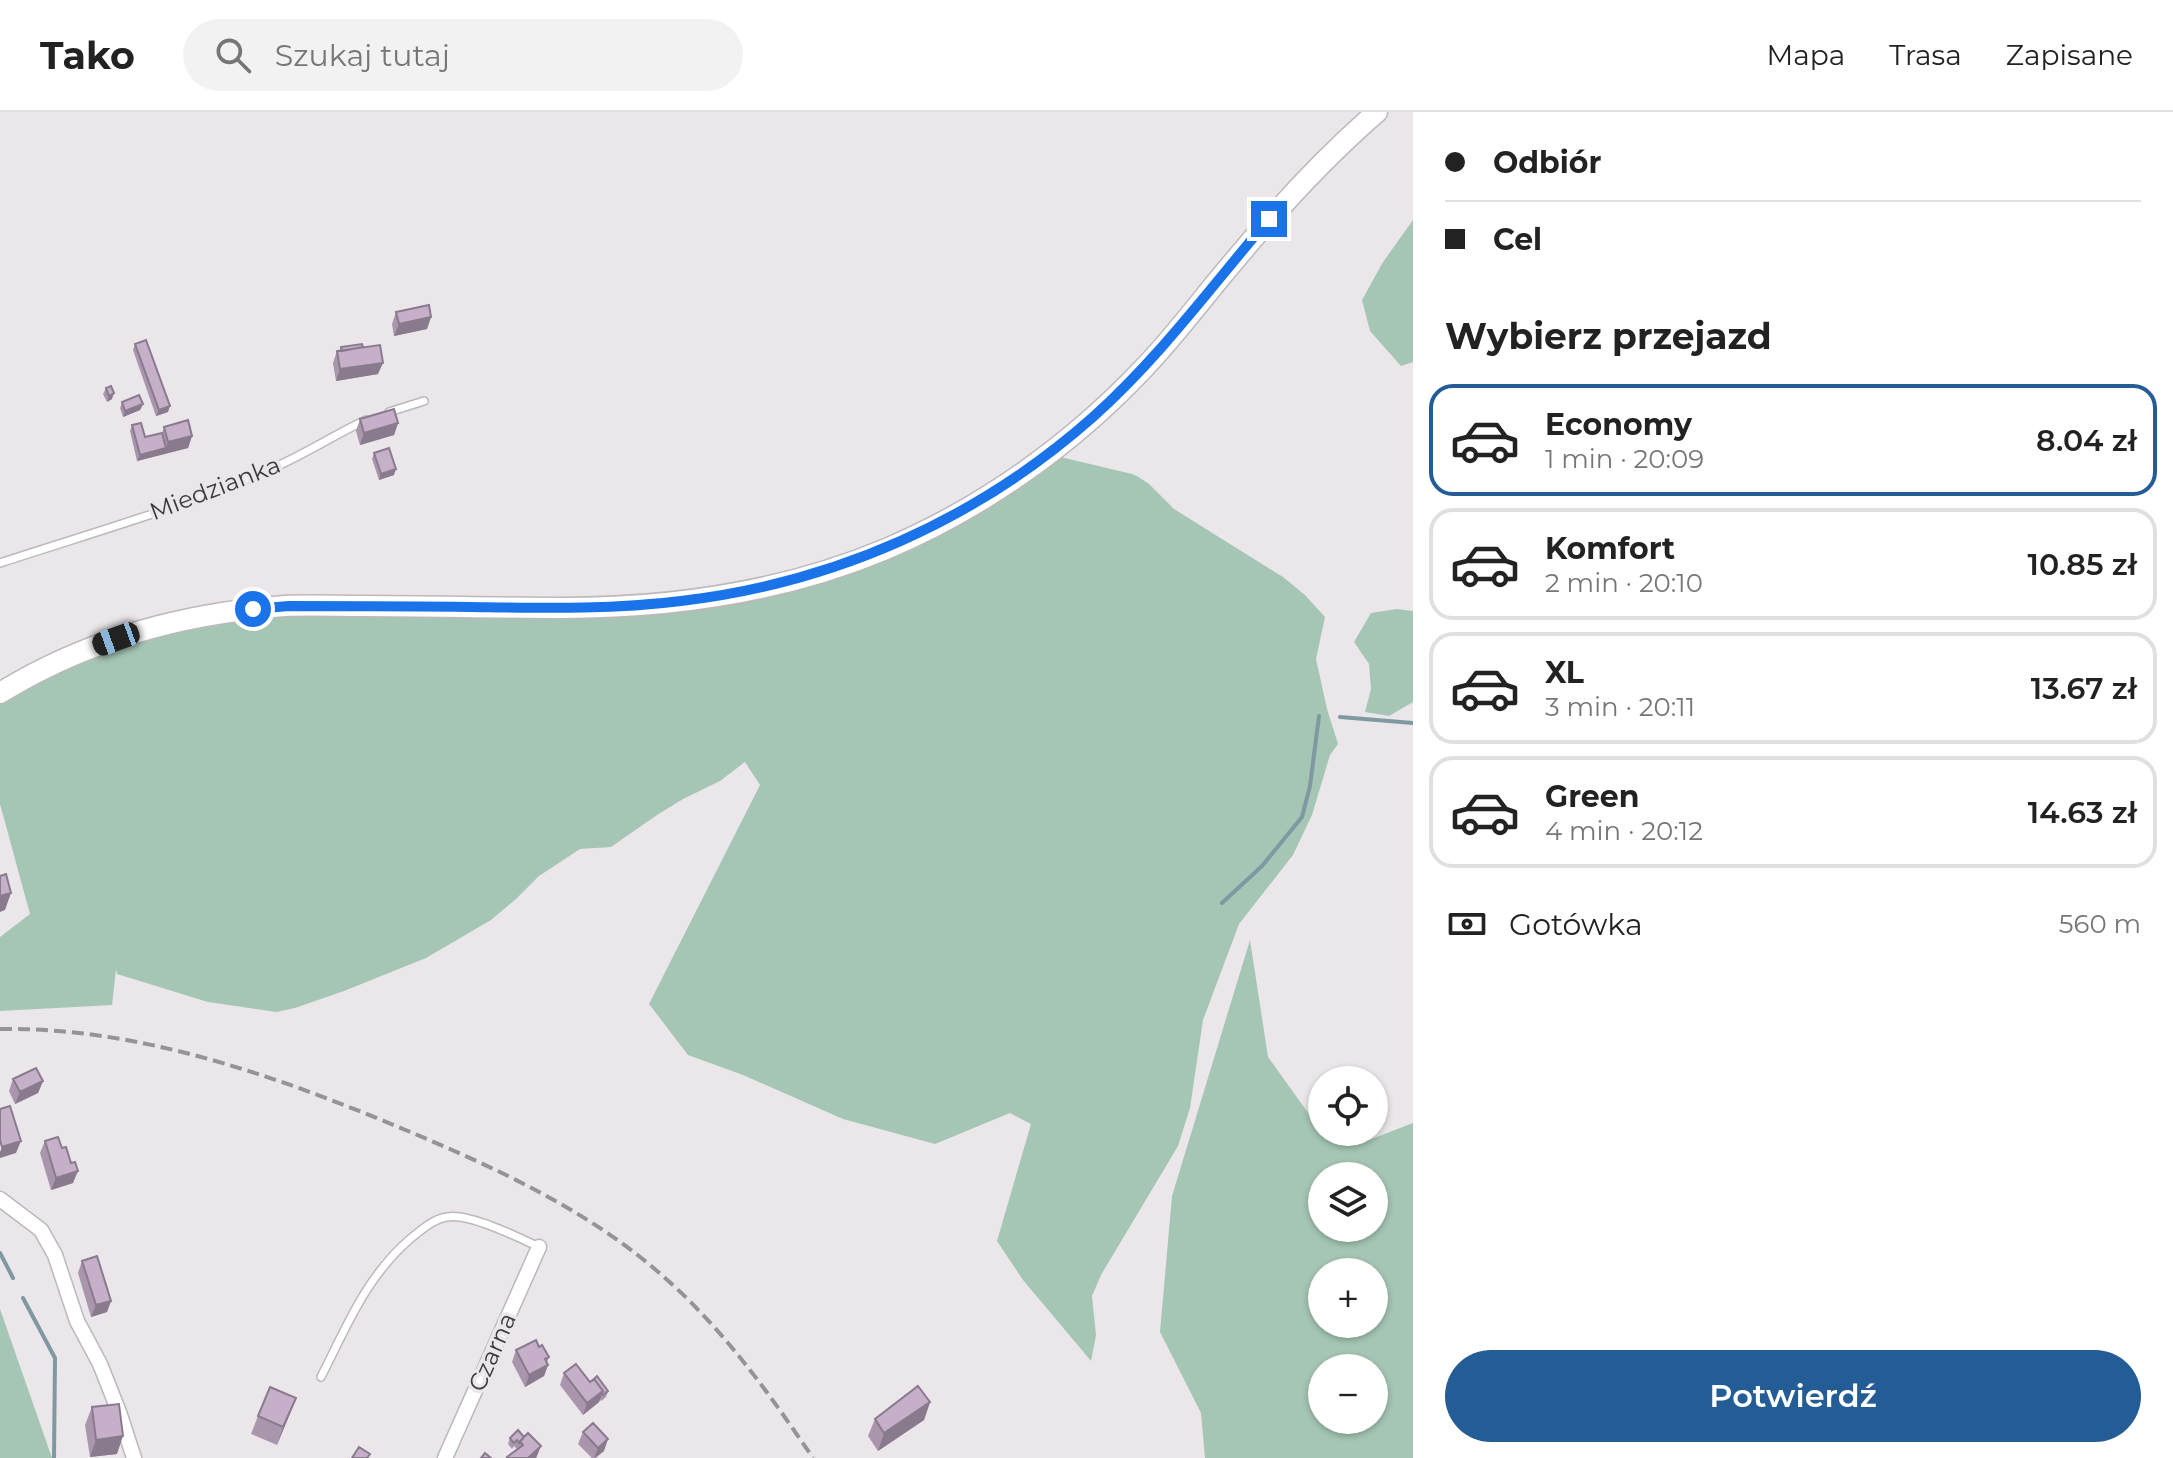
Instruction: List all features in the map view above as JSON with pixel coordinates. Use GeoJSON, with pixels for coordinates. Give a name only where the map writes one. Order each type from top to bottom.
{"type":"FeatureCollection","features":[{"type":"Feature","properties":{"kind":"main road"},"geometry":{"type":"LineString","coordinates":[[0,693],[99,645],[167,623],[218,613],[289,606],[563,608],[682,601],[782,583],[823,572],[884,549],[940,524],[1009,483],[1093,417],[1144,368],[1308,177],[1377,112]]}},
{"type":"Feature","properties":{"kind":"street"},"geometry":{"type":"LineString","coordinates":[[0,1199],[41,1230],[55,1255],[77,1321],[100,1364],[134,1458]]}},
{"type":"Feature","properties":{"kind":"street","name":"Czarna"},"geometry":{"type":"LineString","coordinates":[[445,1458],[539,1247]]}},
{"type":"Feature","properties":{"kind":"lane"},"geometry":{"type":"LineString","coordinates":[[382,415],[424,401]]}},
{"type":"Feature","properties":{"kind":"lane","name":"Miedzianka"},"geometry":{"type":"LineString","coordinates":[[0,563],[231,485],[276,466],[368,419]]}},
{"type":"Feature","properties":{"kind":"lane"},"geometry":{"type":"LineString","coordinates":[[321,1377],[365,1290],[378,1271],[397,1250],[432,1223],[447,1217],[466,1217],[539,1247]]}},
{"type":"Feature","properties":{"kind":"green space"},"geometry":{"type":"Polygon","coordinates":[[[1413,220],[1413,362],[1401,366],[1370,331],[1362,300],[1383,262],[1413,220]]]}},
{"type":"Feature","properties":{"kind":"green space"},"geometry":{"type":"Polygon","coordinates":[[[1048,454],[1137,476],[1174,509],[1283,577],[1305,595],[1325,617],[1316,659],[1338,744],[1330,755],[1312,815],[1293,855],[1239,924],[1203,1020],[1190,1108],[1178,1146],[1101,1275],[1092,1296],[1096,1335],[1091,1361],[1023,1280],[997,1241],[1031,1124],[1010,1113],[935,1144],[843,1119],[743,1075],[688,1055],[649,1004],[760,785],[745,762],[720,781],[683,799],[611,847],[580,849],[539,876],[491,920],[426,958],[295,1008],[276,1012],[208,1002],[117,974],[116,969],[112,1005],[0,1011],[0,937],[30,914],[0,804],[0,693],[33,675],[218,613],[623,606],[855,561],[1048,454]]]}},
{"type":"Feature","properties":{"kind":"green space"},"geometry":{"type":"Polygon","coordinates":[[[1397,609],[1413,611],[1413,702],[1389,716],[1365,712],[1371,689],[1369,664],[1354,642],[1371,613],[1397,609]]]}},
{"type":"Feature","properties":{"kind":"green space"},"geometry":{"type":"Polygon","coordinates":[[[1250,940],[1268,1057],[1308,1113],[1308,1146],[1388,1146],[1388,1133],[1413,1123],[1413,1458],[1205,1458],[1201,1413],[1160,1332],[1172,1196],[1250,940]]]}},
{"type":"Feature","properties":{"kind":"green space"},"geometry":{"type":"Polygon","coordinates":[[[0,1309],[52,1458],[0,1458],[0,1309]]]}},
{"type":"Feature","properties":{"kind":"building"},"geometry":{"type":"Polygon","coordinates":[[[429,305],[431,317],[399,324],[396,312],[429,305]]]}},
{"type":"Feature","properties":{"kind":"building"},"geometry":{"type":"Polygon","coordinates":[[[146,340],[170,406],[159,410],[135,344],[146,340]]]}},
{"type":"Feature","properties":{"kind":"building"},"geometry":{"type":"Polygon","coordinates":[[[362,344],[363,347],[342,351],[341,347],[362,344]]]}},
{"type":"Feature","properties":{"kind":"building"},"geometry":{"type":"Polygon","coordinates":[[[380,345],[383,363],[340,369],[337,351],[380,345]]]}},
{"type":"Feature","properties":{"kind":"building"},"geometry":{"type":"Polygon","coordinates":[[[111,386],[114,393],[109,396],[106,388],[111,386]]]}},
{"type":"Feature","properties":{"kind":"building"},"geometry":{"type":"Polygon","coordinates":[[[139,395],[143,404],[125,411],[122,402],[139,395]]]}},
{"type":"Feature","properties":{"kind":"building"},"geometry":{"type":"Polygon","coordinates":[[[394,409],[398,423],[364,433],[360,419],[394,409]]]}},
{"type":"Feature","properties":{"kind":"building"},"geometry":{"type":"Polygon","coordinates":[[[188,420],[192,436],[168,442],[164,427],[188,420]]]}},
{"type":"Feature","properties":{"kind":"building"},"geometry":{"type":"Polygon","coordinates":[[[141,423],[145,437],[162,433],[166,448],[140,455],[132,425],[141,423]]]}},
{"type":"Feature","properties":{"kind":"building"},"geometry":{"type":"Polygon","coordinates":[[[389,448],[396,469],[381,474],[374,453],[389,448]]]}},
{"type":"Feature","properties":{"kind":"building"},"geometry":{"type":"Polygon","coordinates":[[[6,874],[11,893],[0,896],[0,876],[6,874]]]}},
{"type":"Feature","properties":{"kind":"building"},"geometry":{"type":"Polygon","coordinates":[[[36,1068],[43,1081],[20,1092],[13,1079],[36,1068]]]}},
{"type":"Feature","properties":{"kind":"building"},"geometry":{"type":"Polygon","coordinates":[[[10,1106],[21,1141],[2,1147],[0,1109],[10,1106]]]}},
{"type":"Feature","properties":{"kind":"building"},"geometry":{"type":"Polygon","coordinates":[[[58,1137],[78,1171],[56,1178],[45,1141],[58,1137]]]}},
{"type":"Feature","properties":{"kind":"building"},"geometry":{"type":"Polygon","coordinates":[[[97,1256],[111,1301],[96,1305],[82,1261],[97,1256]]]}},
{"type":"Feature","properties":{"kind":"building"},"geometry":{"type":"Polygon","coordinates":[[[536,1340],[549,1357],[545,1359],[548,1365],[529,1375],[516,1350],[536,1340]]]}},
{"type":"Feature","properties":{"kind":"building"},"geometry":{"type":"Polygon","coordinates":[[[576,1364],[590,1382],[594,1379],[603,1391],[587,1403],[564,1373],[576,1364]]]}},
{"type":"Feature","properties":{"kind":"building"},"geometry":{"type":"Polygon","coordinates":[[[597,1376],[608,1391],[603,1395],[594,1379],[597,1376]]]}},
{"type":"Feature","properties":{"kind":"building"},"geometry":{"type":"Polygon","coordinates":[[[918,1386],[930,1402],[884,1433],[875,1419],[918,1386]]]}},
{"type":"Feature","properties":{"kind":"building"},"geometry":{"type":"Polygon","coordinates":[[[270,1387],[296,1398],[283,1427],[258,1416],[270,1387]]]}},
{"type":"Feature","properties":{"kind":"building"},"geometry":{"type":"Polygon","coordinates":[[[119,1404],[123,1436],[96,1440],[92,1407],[119,1404]]]}},
{"type":"Feature","properties":{"kind":"building"},"geometry":{"type":"Polygon","coordinates":[[[593,1423],[608,1439],[598,1448],[583,1432],[593,1423]]]}},
{"type":"Feature","properties":{"kind":"building"},"geometry":{"type":"Polygon","coordinates":[[[518,1430],[524,1437],[519,1443],[517,1440],[514,1443],[510,1438],[518,1430]]]}},
{"type":"Feature","properties":{"kind":"building"},"geometry":{"type":"Polygon","coordinates":[[[528,1433],[541,1446],[528,1458],[508,1458],[523,1445],[520,1441],[528,1433]]]}},
{"type":"Feature","properties":{"kind":"building"},"geometry":{"type":"Polygon","coordinates":[[[359,1447],[370,1454],[367,1458],[352,1458],[359,1447]]]}},
{"type":"Feature","properties":{"kind":"waterway"},"geometry":{"type":"LineString","coordinates":[[1222,903],[1262,866],[1302,817],[1310,786],[1319,716]]}},
{"type":"Feature","properties":{"kind":"waterway"},"geometry":{"type":"LineString","coordinates":[[1340,717],[1413,723]]}},
{"type":"Feature","properties":{"kind":"waterway"},"geometry":{"type":"LineString","coordinates":[[0,1253],[13,1278]]}},
{"type":"Feature","properties":{"kind":"waterway"},"geometry":{"type":"LineString","coordinates":[[23,1298],[55,1358],[54,1458]]}},
{"type":"Feature","properties":{"kind":"railway"},"geometry":{"type":"LineString","coordinates":[[0,1029],[105,1036],[157,1046],[259,1074],[408,1131],[542,1194],[635,1253],[686,1297],[744,1363],[813,1458]]}},
{"type":"Feature","properties":{"kind":"route"},"geometry":{"type":"LineString","coordinates":[[253,609],[289,606],[623,606],[745,591],[855,561],[913,537],[968,508],[1009,483],[1093,417],[1144,368],[1269,219]]}}]}
